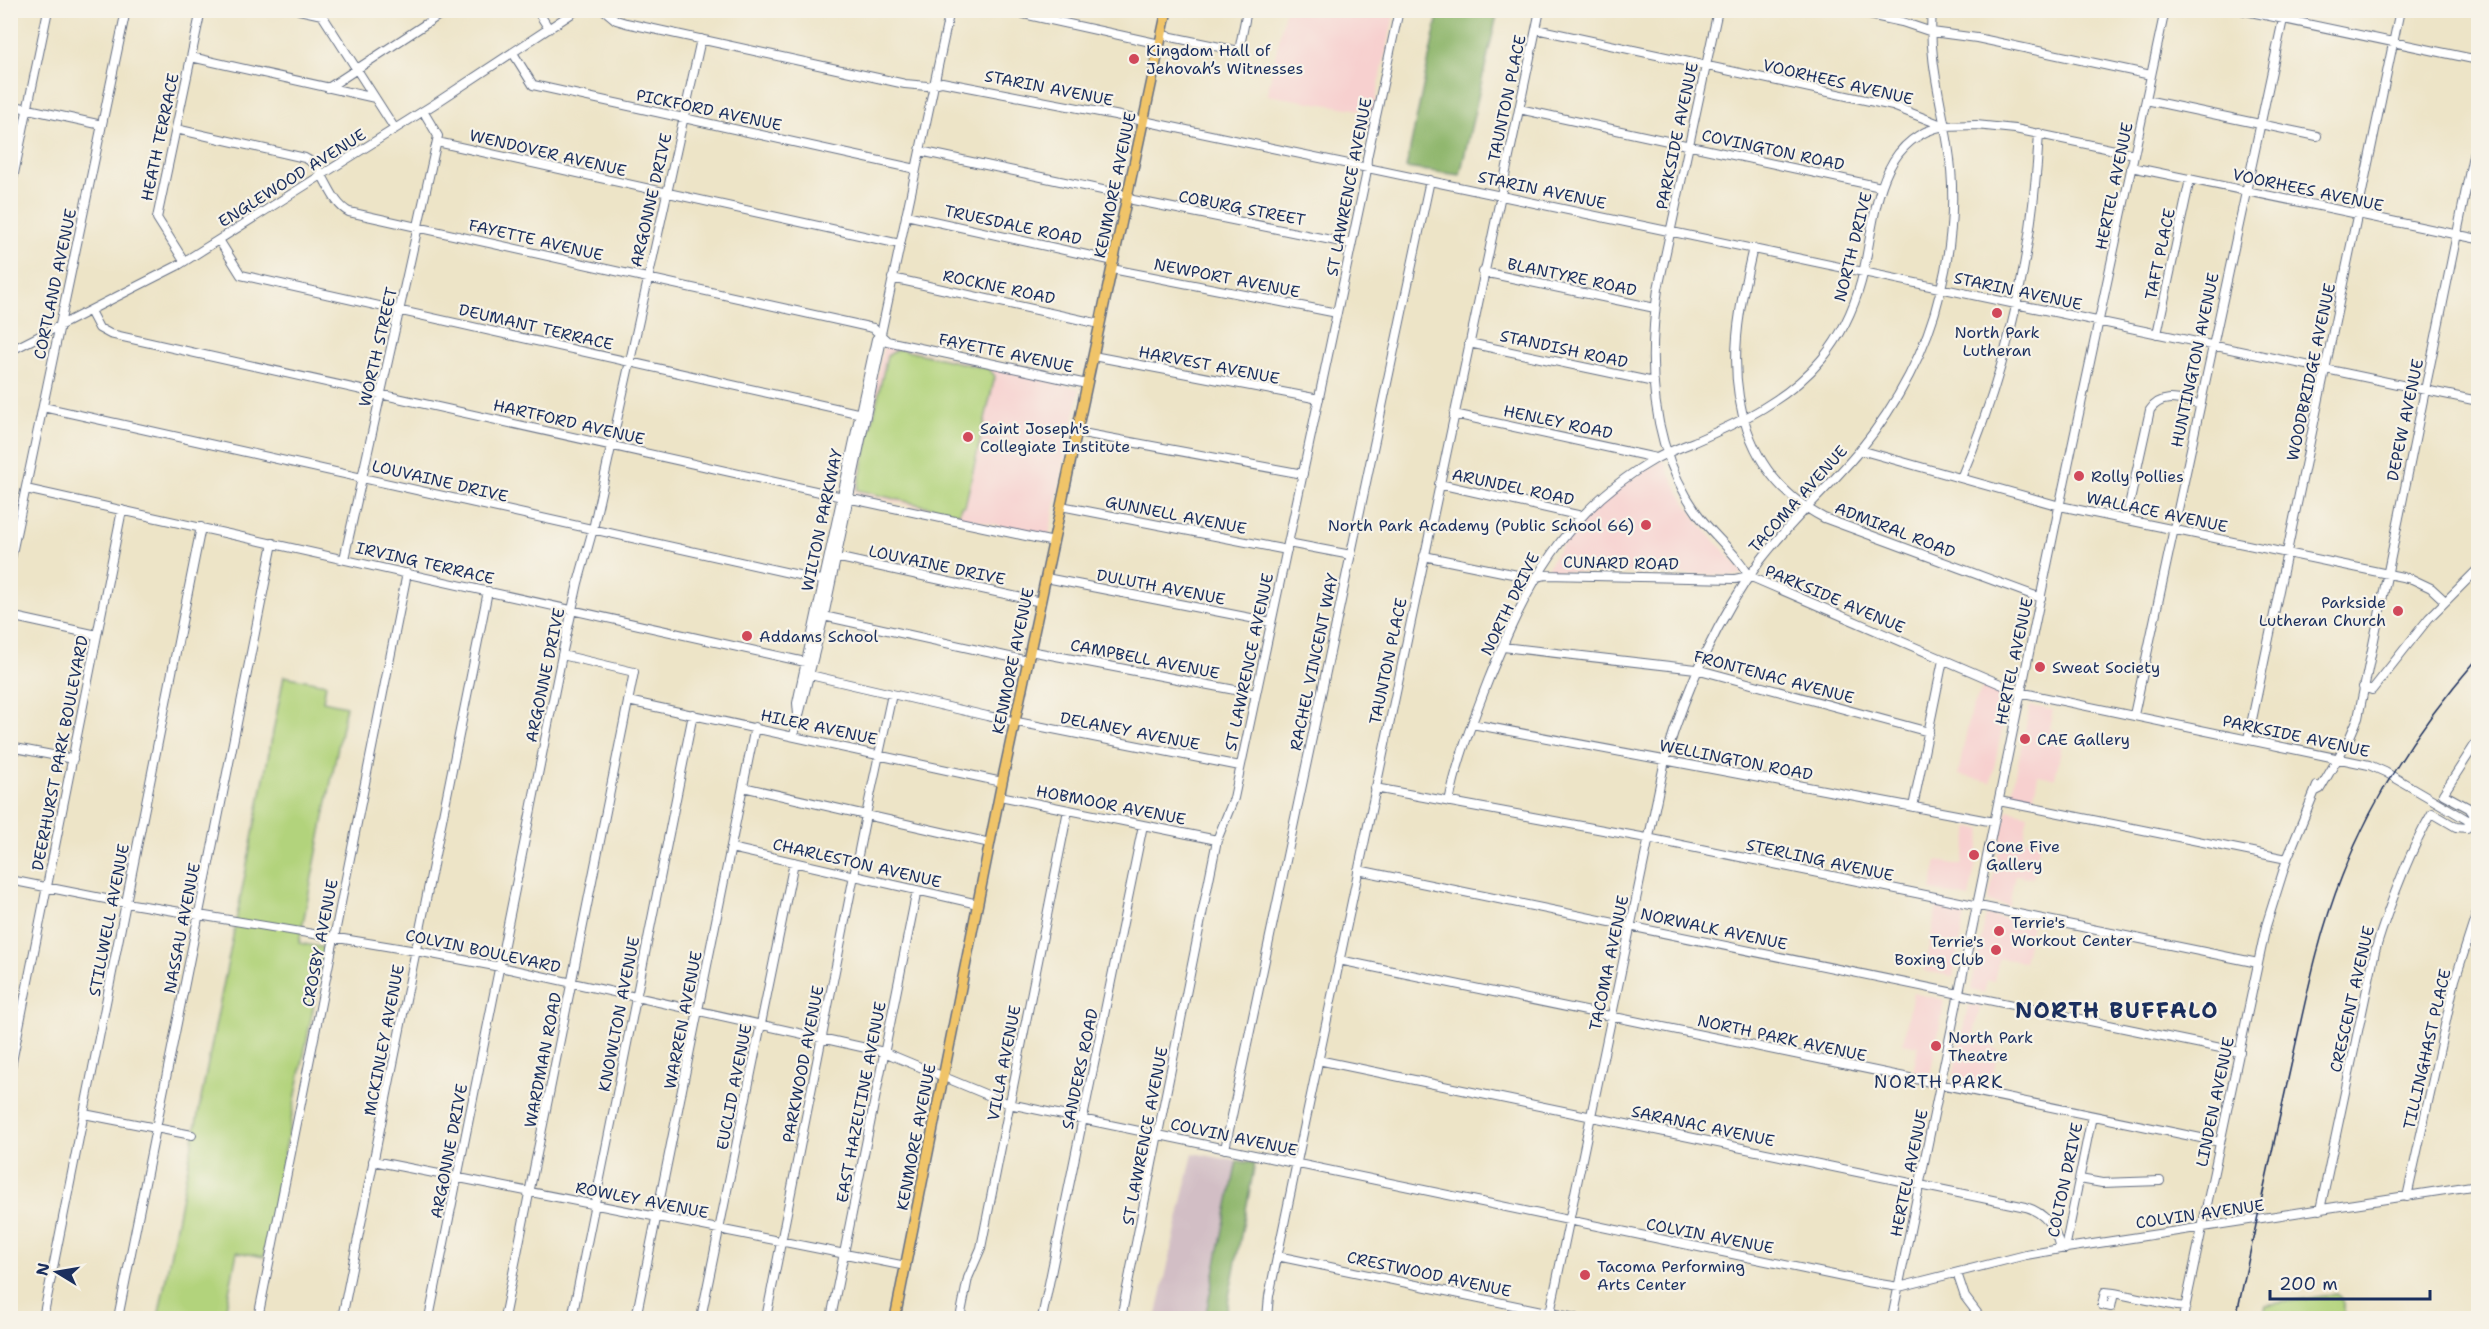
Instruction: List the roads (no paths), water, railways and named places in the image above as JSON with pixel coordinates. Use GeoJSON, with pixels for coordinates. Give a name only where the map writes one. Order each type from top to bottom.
{"type":"FeatureCollection","features":[{"type":"Feature","properties":{"kind":"main road","name":"KENMORE AVENUE"},"geometry":{"type":"LineString","coordinates":[[895,1318],[1002,782],[1167,10]]}},
{"type":"Feature","properties":{"kind":"street"},"geometry":{"type":"LineString","coordinates":[[10,193],[48,10]]}},
{"type":"Feature","properties":{"kind":"street","name":"CORTLAND AVENUE"},"geometry":{"type":"LineString","coordinates":[[10,563],[13,534],[26,489],[126,10]]}},
{"type":"Feature","properties":{"kind":"street","name":"HEATH TERRACE"},"geometry":{"type":"LineString","coordinates":[[184,261],[157,218],[201,10]]}},
{"type":"Feature","properties":{"kind":"street"},"geometry":{"type":"LineString","coordinates":[[298,10],[317,12],[322,15],[395,129]]}},
{"type":"Feature","properties":{"kind":"street"},"geometry":{"type":"LineString","coordinates":[[328,88],[447,10]]}},
{"type":"Feature","properties":{"kind":"street"},"geometry":{"type":"LineString","coordinates":[[537,10],[549,29]]}},
{"type":"Feature","properties":{"kind":"street","name":"ENGLEWOOD AVENUE"},"geometry":{"type":"LineString","coordinates":[[10,351],[90,311],[219,240],[578,10]]}},
{"type":"Feature","properties":{"kind":"street","name":"STARIN AVENUE"},"geometry":{"type":"LineString","coordinates":[[604,10],[616,20],[626,23],[905,84],[927,86],[942,82],[1144,121],[2478,401]]}},
{"type":"Feature","properties":{"kind":"street"},"geometry":{"type":"LineString","coordinates":[[1005,10],[1239,51],[1247,10]]}},
{"type":"Feature","properties":{"kind":"street","name":"ST LAWRENCE AVENUE"},"geometry":{"type":"LineString","coordinates":[[1121,1318],[1217,840],[1232,803],[1256,694],[1399,10]]}},
{"type":"Feature","properties":{"kind":"street","name":"TAUNTON PLACE"},"geometry":{"type":"LineString","coordinates":[[1268,1318],[1269,1296],[1296,1164],[1540,10]]}},
{"type":"Feature","properties":{"kind":"street","name":"PARKSIDE AVENUE"},"geometry":{"type":"LineString","coordinates":[[1718,10],[1655,308],[1653,382],[1666,453],[1683,493],[1709,530],[1749,576],[2021,692],[2336,757],[2378,768],[2475,824]]}},
{"type":"Feature","properties":{"kind":"street"},"geometry":{"type":"LineString","coordinates":[[1846,10],[1902,22],[1932,32],[1977,38],[2151,75]]}},
{"type":"Feature","properties":{"kind":"street","name":"TACOMA AVENUE"},"geometry":{"type":"LineString","coordinates":[[1550,1316],[1665,760],[1696,669],[1749,576],[1774,543],[1860,450],[1887,412],[1916,360],[1932,321],[1942,288],[1952,221],[1952,178],[1934,71],[1932,10]]}},
{"type":"Feature","properties":{"kind":"street","name":"HERTEL AVENUE"},"geometry":{"type":"LineString","coordinates":[[1892,1318],[2165,10]]}},
{"type":"Feature","properties":{"kind":"street"},"geometry":{"type":"LineString","coordinates":[[2241,10],[2284,15],[2478,60]]}},
{"type":"Feature","properties":{"kind":"street","name":"WOODBRIDGE AVENUE"},"geometry":{"type":"LineString","coordinates":[[2248,739],[2400,10]]}},
{"type":"Feature","properties":{"kind":"street"},"geometry":{"type":"LineString","coordinates":[[948,11],[920,152],[1127,197]]}},
{"type":"Feature","properties":{"kind":"street","name":"HUNTINGTON AVENUE"},"geometry":{"type":"LineString","coordinates":[[2134,715],[2244,191],[2284,15]]}},
{"type":"Feature","properties":{"kind":"street","name":"VOORHEES AVENUE"},"geometry":{"type":"LineString","coordinates":[[1536,29],[1893,105],[1944,126],[1992,126],[2039,133],[2134,154]]}},
{"type":"Feature","properties":{"kind":"street","name":"ARGONNE DRIVE"},"geometry":{"type":"LineString","coordinates":[[429,1318],[562,655],[593,529],[701,39]]}},
{"type":"Feature","properties":{"kind":"street","name":"PICKFORD AVENUE"},"geometry":{"type":"LineString","coordinates":[[513,53],[534,85],[916,169]]}},
{"type":"Feature","properties":{"kind":"street"},"geometry":{"type":"LineString","coordinates":[[191,57],[375,98]]}},
{"type":"Feature","properties":{"kind":"street"},"geometry":{"type":"LineString","coordinates":[[2146,100],[2317,136]]}},
{"type":"Feature","properties":{"kind":"street"},"geometry":{"type":"LineString","coordinates":[[10,105],[102,125]]}},
{"type":"Feature","properties":{"kind":"street","name":"COVINGTON ROAD"},"geometry":{"type":"LineString","coordinates":[[1519,109],[1881,188]]}},
{"type":"Feature","properties":{"kind":"street"},"geometry":{"type":"LineString","coordinates":[[423,111],[438,136],[437,142]]}},
{"type":"Feature","properties":{"kind":"street","name":"NORTH DRIVE"},"geometry":{"type":"LineString","coordinates":[[1449,802],[1472,724],[1503,647],[1536,578],[1557,545],[1581,516],[1618,484],[1656,458],[1744,419],[1783,396],[1823,357],[1846,322],[1863,271],[1881,188],[1889,167],[1904,146],[1929,129],[1944,126]]}},
{"type":"Feature","properties":{"kind":"street","name":"FAYETTE AVENUE"},"geometry":{"type":"LineString","coordinates":[[176,129],[305,158],[313,163],[340,206],[349,212],[873,328],[887,341],[1087,384]]}},
{"type":"Feature","properties":{"kind":"street","name":"DEPEW AVENUE"},"geometry":{"type":"LineString","coordinates":[[2336,757],[2354,729],[2478,130]]}},
{"type":"Feature","properties":{"kind":"street"},"geometry":{"type":"LineString","coordinates":[[1961,478],[1995,390],[2016,304],[2032,221],[2039,133]]}},
{"type":"Feature","properties":{"kind":"street","name":"WENDOVER AVENUE"},"geometry":{"type":"LineString","coordinates":[[437,142],[900,244]]}},
{"type":"Feature","properties":{"kind":"street","name":"WORTH STREET"},"geometry":{"type":"LineString","coordinates":[[344,559],[437,142]]}},
{"type":"Feature","properties":{"kind":"street","name":"WILTON PARKWAY"},"geometry":{"type":"LineString","coordinates":[[794,735],[810,675],[826,581],[862,414],[881,344],[880,334],[920,152]]}},
{"type":"Feature","properties":{"kind":"street","name":"VOORHEES AVENUE"},"geometry":{"type":"LineString","coordinates":[[2131,167],[2478,239]]}},
{"type":"Feature","properties":{"kind":"street","name":"RACHEL VINCENT WAY"},"geometry":{"type":"LineString","coordinates":[[1225,1149],[1430,180]]}},
{"type":"Feature","properties":{"kind":"street","name":"TAFT PLACE"},"geometry":{"type":"LineString","coordinates":[[2157,334],[2190,180]]}},
{"type":"Feature","properties":{"kind":"street","name":"COBURG STREET"},"geometry":{"type":"LineString","coordinates":[[1127,197],[1351,244]]}},
{"type":"Feature","properties":{"kind":"street","name":"TRUESDALE ROAD"},"geometry":{"type":"LineString","coordinates":[[906,215],[1113,265]]}},
{"type":"Feature","properties":{"kind":"street","name":"DEUMANT TERRACE"},"geometry":{"type":"LineString","coordinates":[[219,240],[241,275],[862,414]]}},
{"type":"Feature","properties":{"kind":"street","name":"ADMIRAL ROAD"},"geometry":{"type":"LineString","coordinates":[[1753,249],[1742,300],[1737,340],[1738,377],[1744,419],[1751,443],[1764,467],[1780,487],[1806,508],[1844,526],[2041,598]]}},
{"type":"Feature","properties":{"kind":"street","name":"NEWPORT AVENUE"},"geometry":{"type":"LineString","coordinates":[[1113,265],[1337,313]]}},
{"type":"Feature","properties":{"kind":"street","name":"BLANTYRE ROAD"},"geometry":{"type":"LineString","coordinates":[[1483,272],[1655,308]]}},
{"type":"Feature","properties":{"kind":"street","name":"ROCKNE ROAD"},"geometry":{"type":"LineString","coordinates":[[892,278],[1100,324]]}},
{"type":"Feature","properties":{"kind":"street","name":"HARTFORD AVENUE"},"geometry":{"type":"LineString","coordinates":[[90,311],[99,328],[105,333],[1054,542]]}},
{"type":"Feature","properties":{"kind":"street","name":"STANDISH ROAD"},"geometry":{"type":"LineString","coordinates":[[1469,343],[1653,382]]}},
{"type":"Feature","properties":{"kind":"street","name":"HARVEST AVENUE"},"geometry":{"type":"LineString","coordinates":[[1094,356],[1318,399]]}},
{"type":"Feature","properties":{"kind":"street"},"geometry":{"type":"LineString","coordinates":[[2126,519],[2150,410],[2158,401],[2167,399],[2199,404]]}},
{"type":"Feature","properties":{"kind":"street","name":"LOUVAINE DRIVE"},"geometry":{"type":"LineString","coordinates":[[43,407],[826,581]]}},
{"type":"Feature","properties":{"kind":"street","name":"HENLEY ROAD"},"geometry":{"type":"LineString","coordinates":[[1454,414],[1656,458]]}},
{"type":"Feature","properties":{"kind":"street"},"geometry":{"type":"LineString","coordinates":[[1077,432],[1303,474]]}},
{"type":"Feature","properties":{"kind":"street","name":"WALLACE AVENUE"},"geometry":{"type":"LineString","coordinates":[[1860,450],[2060,506],[2387,573],[2420,582],[2445,601]]}},
{"type":"Feature","properties":{"kind":"street","name":"ARUNDEL ROAD"},"geometry":{"type":"LineString","coordinates":[[1439,484],[1581,516]]}},
{"type":"Feature","properties":{"kind":"street","name":"IRVING TERRACE"},"geometry":{"type":"LineString","coordinates":[[26,489],[805,662]]}},
{"type":"Feature","properties":{"kind":"street","name":"GUNNELL AVENUE"},"geometry":{"type":"LineString","coordinates":[[1061,506],[1351,555]]}},
{"type":"Feature","properties":{"kind":"street","name":"DEERHURST PARK BOULEVARD"},"geometry":{"type":"LineString","coordinates":[[10,1072],[122,510]]}},
{"type":"Feature","properties":{"kind":"street","name":"STILLWELL AVENUE"},"geometry":{"type":"LineString","coordinates":[[44,1318],[201,527]]}},
{"type":"Feature","properties":{"kind":"street","name":"NASSAU AVENUE"},"geometry":{"type":"LineString","coordinates":[[118,1318],[273,543]]}},
{"type":"Feature","properties":{"kind":"street","name":"LOUVAINE DRIVE"},"geometry":{"type":"LineString","coordinates":[[832,556],[1041,602]]}},
{"type":"Feature","properties":{"kind":"street","name":"CUNARD ROAD"},"geometry":{"type":"LineString","coordinates":[[1424,556],[1536,578],[1546,575],[1735,579],[1749,576]]}},
{"type":"Feature","properties":{"kind":"street"},"geometry":{"type":"LineString","coordinates":[[2363,687],[2372,690],[2399,654],[2445,601],[2478,569]]}},
{"type":"Feature","properties":{"kind":"street","name":"CROSBY AVENUE"},"geometry":{"type":"LineString","coordinates":[[258,1318],[407,573]]}},
{"type":"Feature","properties":{"kind":"street","name":"DULUTH AVENUE"},"geometry":{"type":"LineString","coordinates":[[1046,578],[1271,622]]}},
{"type":"Feature","properties":{"kind":"street","name":"MCKINLEY AVENUE"},"geometry":{"type":"LineString","coordinates":[[342,1318],[488,591]]}},
{"type":"Feature","properties":{"kind":"street"},"geometry":{"type":"LineString","coordinates":[[819,615],[1028,661]]}},
{"type":"Feature","properties":{"kind":"street","name":"WILTON PARKWAY"},"geometry":{"type":"LineString","coordinates":[[798,715],[796,703],[819,615]]}},
{"type":"Feature","properties":{"kind":"street"},"geometry":{"type":"LineString","coordinates":[[10,616],[97,635]]}},
{"type":"Feature","properties":{"kind":"street","name":"FRONTENAC AVENUE"},"geometry":{"type":"LineString","coordinates":[[1503,647],[1696,669],[1929,732]]}},
{"type":"Feature","properties":{"kind":"street","name":"CAMPBELL AVENUE"},"geometry":{"type":"LineString","coordinates":[[1030,651],[1256,694]]}},
{"type":"Feature","properties":{"kind":"street","name":"WARDMAN ROAD"},"geometry":{"type":"LineString","coordinates":[[504,1318],[634,672],[562,655]]}},
{"type":"Feature","properties":{"kind":"street"},"geometry":{"type":"LineString","coordinates":[[1913,807],[1943,660]]}},
{"type":"Feature","properties":{"kind":"street"},"geometry":{"type":"LineString","coordinates":[[805,662],[810,675]]}},
{"type":"Feature","properties":{"kind":"street","name":"DELANEY AVENUE"},"geometry":{"type":"LineString","coordinates":[[810,675],[1015,722],[1240,766]]}},
{"type":"Feature","properties":{"kind":"street","name":"PARKWOOD AVENUE"},"geometry":{"type":"LineString","coordinates":[[766,1318],[891,694]]}},
{"type":"Feature","properties":{"kind":"street","name":"HILER AVENUE"},"geometry":{"type":"LineString","coordinates":[[628,700],[1002,782]]}},
{"type":"Feature","properties":{"kind":"street","name":"KNOWLTON AVENUE"},"geometry":{"type":"LineString","coordinates":[[572,1318],[693,714]]}},
{"type":"Feature","properties":{"kind":"street","name":"WELLINGTON ROAD"},"geometry":{"type":"LineString","coordinates":[[1472,724],[1994,822]]}},
{"type":"Feature","properties":{"kind":"street","name":"WARREN AVENUE"},"geometry":{"type":"LineString","coordinates":[[636,1318],[755,727]]}},
{"type":"Feature","properties":{"kind":"street"},"geometry":{"type":"LineString","coordinates":[[2475,824],[2474,815],[2469,808],[2443,794],[2478,740]]}},
{"type":"Feature","properties":{"kind":"street"},"geometry":{"type":"LineString","coordinates":[[10,747],[73,759]]}},
{"type":"Feature","properties":{"kind":"street","name":"LINDEN AVENUE"},"geometry":{"type":"LineString","coordinates":[[2183,1318],[2269,916],[2287,859],[2318,790],[2336,757]]}},
{"type":"Feature","properties":{"kind":"street"},"geometry":{"type":"LineString","coordinates":[[743,787],[990,843]]}},
{"type":"Feature","properties":{"kind":"street","name":"STERLING AVENUE"},"geometry":{"type":"LineString","coordinates":[[1375,788],[1648,839],[2258,963]]}},
{"type":"Feature","properties":{"kind":"street","name":"HOBMOOR AVENUE"},"geometry":{"type":"LineString","coordinates":[[1000,796],[1217,840]]}},
{"type":"Feature","properties":{"kind":"street"},"geometry":{"type":"LineString","coordinates":[[1999,801],[2287,859]]}},
{"type":"Feature","properties":{"kind":"street","name":"VILLA AVENUE"},"geometry":{"type":"LineString","coordinates":[[960,1318],[968,1278],[981,1248],[1068,810]]}},
{"type":"Feature","properties":{"kind":"street","name":"CRESCENT AVENUE"},"geometry":{"type":"LineString","coordinates":[[2320,1210],[2375,951],[2395,893],[2413,849],[2432,813],[2456,827],[2467,828],[2475,824]]}},
{"type":"Feature","properties":{"kind":"street","name":"SANDERS ROAD"},"geometry":{"type":"LineString","coordinates":[[1042,1318],[1143,825]]}},
{"type":"Feature","properties":{"kind":"street","name":"CHARLESTON AVENUE"},"geometry":{"type":"LineString","coordinates":[[731,848],[978,904]]}},
{"type":"Feature","properties":{"kind":"street","name":"EUCLID AVENUE"},"geometry":{"type":"LineString","coordinates":[[701,1318],[794,862]]}},
{"type":"Feature","properties":{"kind":"street","name":"NORWALK AVENUE"},"geometry":{"type":"LineString","coordinates":[[1358,870],[1959,994]]}},
{"type":"Feature","properties":{"kind":"street","name":"COLVIN BOULEVARD"},"geometry":{"type":"LineString","coordinates":[[10,880],[199,916],[335,937],[500,967],[884,1052],[943,1078]]}},
{"type":"Feature","properties":{"kind":"street","name":"EAST HAZELTINE AVENUE"},"geometry":{"type":"LineString","coordinates":[[831,1318],[917,890]]}},
{"type":"Feature","properties":{"kind":"street","name":"TILLINGHAST PLACE"},"geometry":{"type":"LineString","coordinates":[[2407,1197],[2455,980],[2478,909]]}},
{"type":"Feature","properties":{"kind":"street","name":"NORTH PARK AVENUE"},"geometry":{"type":"LineString","coordinates":[[1339,960],[2220,1142]]}},
{"type":"Feature","properties":{"kind":"street"},"geometry":{"type":"LineString","coordinates":[[1959,994],[2240,1052]]}},
{"type":"Feature","properties":{"kind":"street","name":"SARANAC AVENUE"},"geometry":{"type":"LineString","coordinates":[[1318,1060],[2033,1209],[2045,1217],[2062,1249]]}},
{"type":"Feature","properties":{"kind":"street","name":"COLVIN AVENUE"},"geometry":{"type":"LineString","coordinates":[[943,1078],[1009,1104],[1569,1221],[1899,1287],[2026,1255],[2478,1185]]}},
{"type":"Feature","properties":{"kind":"street"},"geometry":{"type":"LineString","coordinates":[[84,1114],[192,1136]]}},
{"type":"Feature","properties":{"kind":"street","name":"COLTON DRIVE"},"geometry":{"type":"LineString","coordinates":[[2062,1249],[2092,1116]]}},
{"type":"Feature","properties":{"kind":"street","name":"ROWLEY AVENUE"},"geometry":{"type":"LineString","coordinates":[[374,1161],[906,1266]]}},
{"type":"Feature","properties":{"kind":"street"},"geometry":{"type":"LineString","coordinates":[[2079,1179],[2102,1183],[2160,1181]]}},
{"type":"Feature","properties":{"kind":"street","name":"CRESTWOOD AVENUE"},"geometry":{"type":"LineString","coordinates":[[1277,1256],[1550,1316],[1575,1318]]}},
{"type":"Feature","properties":{"kind":"street"},"geometry":{"type":"LineString","coordinates":[[1957,1273],[1965,1297],[1981,1318]]}},
{"type":"Feature","properties":{"kind":"street"},"geometry":{"type":"LineString","coordinates":[[2114,1293],[2186,1307]]}},
{"type":"Feature","properties":{"kind":"railway"},"geometry":{"type":"LineString","coordinates":[[2236,1318],[2319,945],[2342,876],[2368,817],[2401,761],[2437,708],[2478,658]]}},
{"type":"Feature","properties":{"kind":"place","name":"Kingdom Hall of Jehovah’s Witnesses"},"geometry":{"type":"Point","coordinates":[1134,59]}},
{"type":"Feature","properties":{"kind":"place","name":"North Park Lutheran"},"geometry":{"type":"Point","coordinates":[1997,313]}},
{"type":"Feature","properties":{"kind":"place","name":"Saint Joseph's Collegiate Institute"},"geometry":{"type":"Point","coordinates":[968,437]}},
{"type":"Feature","properties":{"kind":"place","name":"Rolly Pollies"},"geometry":{"type":"Point","coordinates":[2079,476]}},
{"type":"Feature","properties":{"kind":"place","name":"North Park Academy (Public School 66)"},"geometry":{"type":"Point","coordinates":[1646,525]}},
{"type":"Feature","properties":{"kind":"place","name":"Parkside Lutheran Church"},"geometry":{"type":"Point","coordinates":[2398,611]}},
{"type":"Feature","properties":{"kind":"place","name":"Addams School"},"geometry":{"type":"Point","coordinates":[747,636]}},
{"type":"Feature","properties":{"kind":"place","name":"Sweat Society"},"geometry":{"type":"Point","coordinates":[2040,667]}},
{"type":"Feature","properties":{"kind":"place","name":"CAE Gallery"},"geometry":{"type":"Point","coordinates":[2025,739]}},
{"type":"Feature","properties":{"kind":"place","name":"Cone Five Gallery"},"geometry":{"type":"Point","coordinates":[1974,855]}},
{"type":"Feature","properties":{"kind":"place","name":"Terrie's Workout Center"},"geometry":{"type":"Point","coordinates":[1999,931]}},
{"type":"Feature","properties":{"kind":"place","name":"Terrie's Boxing Club"},"geometry":{"type":"Point","coordinates":[1996,950]}},
{"type":"Feature","properties":{"kind":"place","name":"North Park Theatre"},"geometry":{"type":"Point","coordinates":[1936,1046]}},
{"type":"Feature","properties":{"kind":"place","name":"Tacoma Performing Arts Center"},"geometry":{"type":"Point","coordinates":[1585,1275]}},
{"type":"Feature","properties":{"kind":"district","name":"NORTH BUFFALO"},"geometry":{"type":"Point","coordinates":[2117,1010]}},
{"type":"Feature","properties":{"kind":"district","name":"NORTH PARK"},"geometry":{"type":"Point","coordinates":[1939,1082]}}]}
